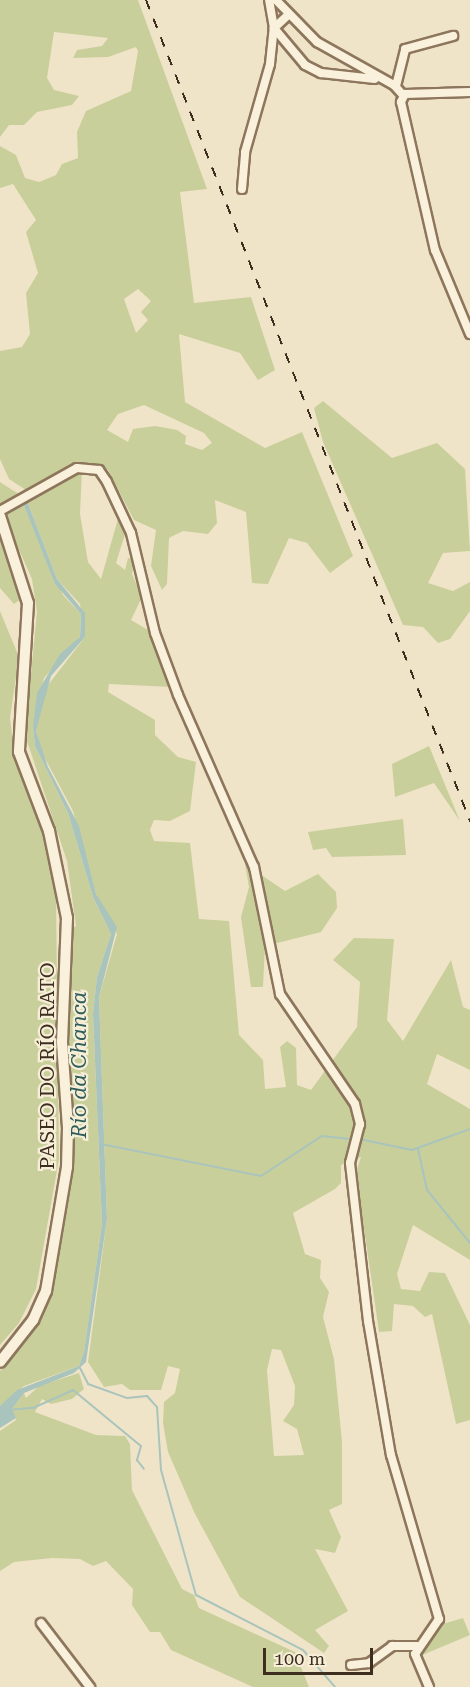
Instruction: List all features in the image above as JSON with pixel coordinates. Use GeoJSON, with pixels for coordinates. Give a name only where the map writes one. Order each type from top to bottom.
{"type":"FeatureCollection","features":[{"type":"Feature","properties":{"kind":"street"},"geometry":{"type":"LineString","coordinates":[[242,189],[245,152],[263,94],[274,28],[269,0]]}},
{"type":"Feature","properties":{"kind":"street"},"geometry":{"type":"LineString","coordinates":[[276,0],[287,16],[375,79]]}},
{"type":"Feature","properties":{"kind":"street"},"geometry":{"type":"LineString","coordinates":[[274,28],[287,16]]}},
{"type":"Feature","properties":{"kind":"street"},"geometry":{"type":"LineString","coordinates":[[274,28],[313,70],[375,79],[396,86],[403,95],[435,250],[470,334]]}},
{"type":"Feature","properties":{"kind":"street"},"geometry":{"type":"LineString","coordinates":[[396,86],[405,49],[453,36]]}},
{"type":"Feature","properties":{"kind":"street"},"geometry":{"type":"LineString","coordinates":[[403,95],[470,92]]}},
{"type":"Feature","properties":{"kind":"street"},"geometry":{"type":"LineString","coordinates":[[2,512],[41,489],[88,466],[107,482],[141,563],[155,633],[255,867],[280,994],[355,1104],[360,1124],[350,1163],[368,1320],[391,1455],[440,1619],[417,1646],[392,1646],[369,1663],[351,1665]]}},
{"type":"Feature","properties":{"kind":"street","name":"PASEO DO RÍO RATO"},"geometry":{"type":"LineString","coordinates":[[0,1362],[33,1320],[46,1291],[67,1167],[68,1126],[62,1042],[67,918],[52,839],[19,752],[28,603],[2,512]]}},
{"type":"Feature","properties":{"kind":"street"},"geometry":{"type":"LineString","coordinates":[[41,1623],[90,1687]]}},
{"type":"Feature","properties":{"kind":"street"},"geometry":{"type":"LineString","coordinates":[[417,1646],[429,1687]]}},
{"type":"Feature","properties":{"kind":"green space"},"geometry":{"type":"Polygon","coordinates":[[[0,0],[138,0],[207,189],[180,192],[194,303],[251,297],[275,370],[258,380],[240,353],[179,334],[185,402],[265,448],[302,432],[353,556],[330,573],[307,543],[289,538],[268,584],[252,583],[246,512],[215,500],[217,523],[208,534],[183,531],[169,538],[167,584],[162,590],[151,566],[156,530],[134,520],[108,470],[81,462],[26,490],[9,479],[0,459],[0,351],[22,347],[30,334],[26,293],[38,273],[26,232],[36,220],[13,184],[0,188],[0,146],[16,155],[25,178],[39,182],[56,175],[62,164],[78,158],[77,132],[86,111],[131,91],[138,51],[136,47],[108,57],[73,58],[77,50],[102,46],[108,38],[54,32],[47,78],[54,90],[79,96],[72,105],[37,112],[24,125],[9,125],[0,137],[0,0]],[[138,289],[124,299],[136,333],[148,320],[141,312],[151,301],[138,289]],[[144,405],[118,414],[107,430],[128,442],[133,429],[155,426],[177,430],[186,436],[185,444],[202,450],[212,443],[204,433],[144,405]]]}},
{"type":"Feature","properties":{"kind":"green space"},"geometry":{"type":"Polygon","coordinates":[[[323,401],[392,458],[437,443],[465,469],[470,551],[443,553],[428,583],[453,591],[470,582],[470,611],[450,639],[438,643],[423,627],[403,625],[323,442],[314,408],[323,401]]]}},
{"type":"Feature","properties":{"kind":"green space"},"geometry":{"type":"Polygon","coordinates":[[[82,469],[80,514],[88,562],[101,579],[119,515],[126,531],[116,563],[125,570],[128,558],[135,559],[132,574],[142,597],[131,620],[148,630],[171,687],[109,684],[108,692],[155,720],[155,735],[178,757],[196,762],[190,811],[170,821],[154,820],[150,830],[154,841],[190,843],[199,919],[229,921],[239,1035],[263,1060],[265,1089],[286,1087],[280,1047],[287,1041],[296,1048],[297,1085],[311,1090],[357,1027],[360,982],[333,960],[354,938],[394,939],[387,1020],[403,1041],[451,960],[463,1007],[470,1010],[470,1070],[437,1054],[427,1084],[470,1109],[470,1260],[413,1225],[397,1274],[401,1289],[420,1291],[429,1272],[445,1273],[470,1325],[470,1420],[456,1424],[432,1314],[425,1317],[413,1306],[394,1304],[392,1331],[379,1332],[356,1173],[361,1157],[341,1165],[341,1183],[335,1189],[293,1213],[305,1254],[321,1260],[320,1278],[329,1292],[323,1317],[334,1359],[342,1442],[342,1504],[329,1510],[341,1537],[335,1553],[315,1549],[348,1611],[315,1630],[329,1646],[324,1653],[240,1597],[195,1514],[168,1452],[163,1423],[164,1402],[175,1393],[180,1369],[168,1366],[161,1390],[130,1390],[122,1384],[104,1387],[88,1362],[107,1219],[99,997],[117,934],[96,894],[73,811],[40,749],[36,730],[45,689],[85,637],[80,604],[57,579],[27,501],[82,469]],[[272,1349],[267,1370],[274,1456],[304,1455],[297,1429],[283,1421],[294,1405],[295,1386],[281,1350],[272,1349]]]}},
{"type":"Feature","properties":{"kind":"green space"},"geometry":{"type":"Polygon","coordinates":[[[0,482],[20,495],[63,595],[81,614],[80,637],[44,678],[33,727],[35,746],[68,813],[93,897],[111,934],[97,977],[93,1014],[102,1224],[84,1352],[79,1366],[24,1386],[0,1406],[0,1371],[39,1323],[56,1267],[73,1143],[66,1029],[71,929],[76,926],[67,861],[25,735],[37,612],[32,579],[0,507],[0,482]]]}},
{"type":"Feature","properties":{"kind":"green space"},"geometry":{"type":"Polygon","coordinates":[[[0,533],[21,599],[14,604],[0,588],[0,533]]]}},
{"type":"Feature","properties":{"kind":"green space"},"geometry":{"type":"Polygon","coordinates":[[[0,611],[19,657],[10,718],[15,758],[44,835],[56,896],[59,1159],[36,1289],[19,1323],[0,1345],[0,611]]]}},
{"type":"Feature","properties":{"kind":"green space"},"geometry":{"type":"Polygon","coordinates":[[[429,746],[460,821],[434,783],[395,797],[392,764],[429,746]]]}},
{"type":"Feature","properties":{"kind":"green space"},"geometry":{"type":"Polygon","coordinates":[[[403,819],[406,855],[332,857],[326,848],[313,850],[308,832],[403,819]]]}},
{"type":"Feature","properties":{"kind":"green space"},"geometry":{"type":"Polygon","coordinates":[[[245,864],[285,891],[318,874],[336,892],[337,908],[321,932],[265,946],[263,987],[251,987],[241,917],[249,887],[245,864]]]}},
{"type":"Feature","properties":{"kind":"green space"},"geometry":{"type":"Polygon","coordinates":[[[79,1373],[84,1389],[72,1399],[51,1404],[42,1399],[35,1412],[96,1435],[125,1436],[130,1444],[132,1490],[182,1589],[194,1595],[199,1608],[295,1652],[309,1687],[253,1687],[171,1650],[160,1632],[150,1632],[132,1605],[133,1589],[106,1561],[93,1566],[80,1559],[52,1558],[14,1562],[0,1571],[0,1431],[16,1420],[12,1409],[24,1393],[26,1398],[39,1386],[79,1373]]]}},
{"type":"Feature","properties":{"kind":"green space"},"geometry":{"type":"Polygon","coordinates":[[[463,1618],[470,1635],[420,1656],[424,1642],[443,1624],[463,1618]]]}},
{"type":"Feature","properties":{"kind":"water"},"geometry":{"type":"Polygon","coordinates":[[[0,477],[27,501],[57,579],[85,613],[85,637],[51,676],[36,731],[48,767],[79,826],[96,894],[117,927],[99,997],[107,1219],[86,1362],[74,1373],[24,1393],[12,1409],[16,1418],[0,1428],[0,1406],[17,1390],[79,1366],[84,1352],[102,1224],[93,1014],[97,977],[111,934],[93,897],[68,813],[35,746],[33,727],[37,693],[60,654],[80,637],[81,614],[55,584],[20,495],[0,477]]]}},
{"type":"Feature","properties":{"kind":"waterway"},"geometry":{"type":"LineString","coordinates":[[359,1139],[412,1150],[470,1129]]}},
{"type":"Feature","properties":{"kind":"waterway"},"geometry":{"type":"LineString","coordinates":[[101,1144],[261,1176],[322,1136],[353,1139]]}},
{"type":"Feature","properties":{"kind":"waterway"},"geometry":{"type":"LineString","coordinates":[[418,1149],[427,1190],[470,1243]]}},
{"type":"Feature","properties":{"kind":"waterway"},"geometry":{"type":"LineString","coordinates":[[80,1368],[88,1384],[127,1398],[147,1396],[157,1407],[161,1470],[196,1595],[303,1650],[335,1687]]}},
{"type":"Feature","properties":{"kind":"waterway"},"geometry":{"type":"LineString","coordinates":[[8,1410],[33,1408],[73,1390],[141,1446],[137,1460],[144,1469]]}},
{"type":"Feature","properties":{"kind":"railway"},"geometry":{"type":"LineString","coordinates":[[146,0],[470,821]]}},
{"type":"Feature","properties":{"kind":"water label","name":"Río da Chanca"},"geometry":{"type":"Point","coordinates":[79,1065]}}]}
